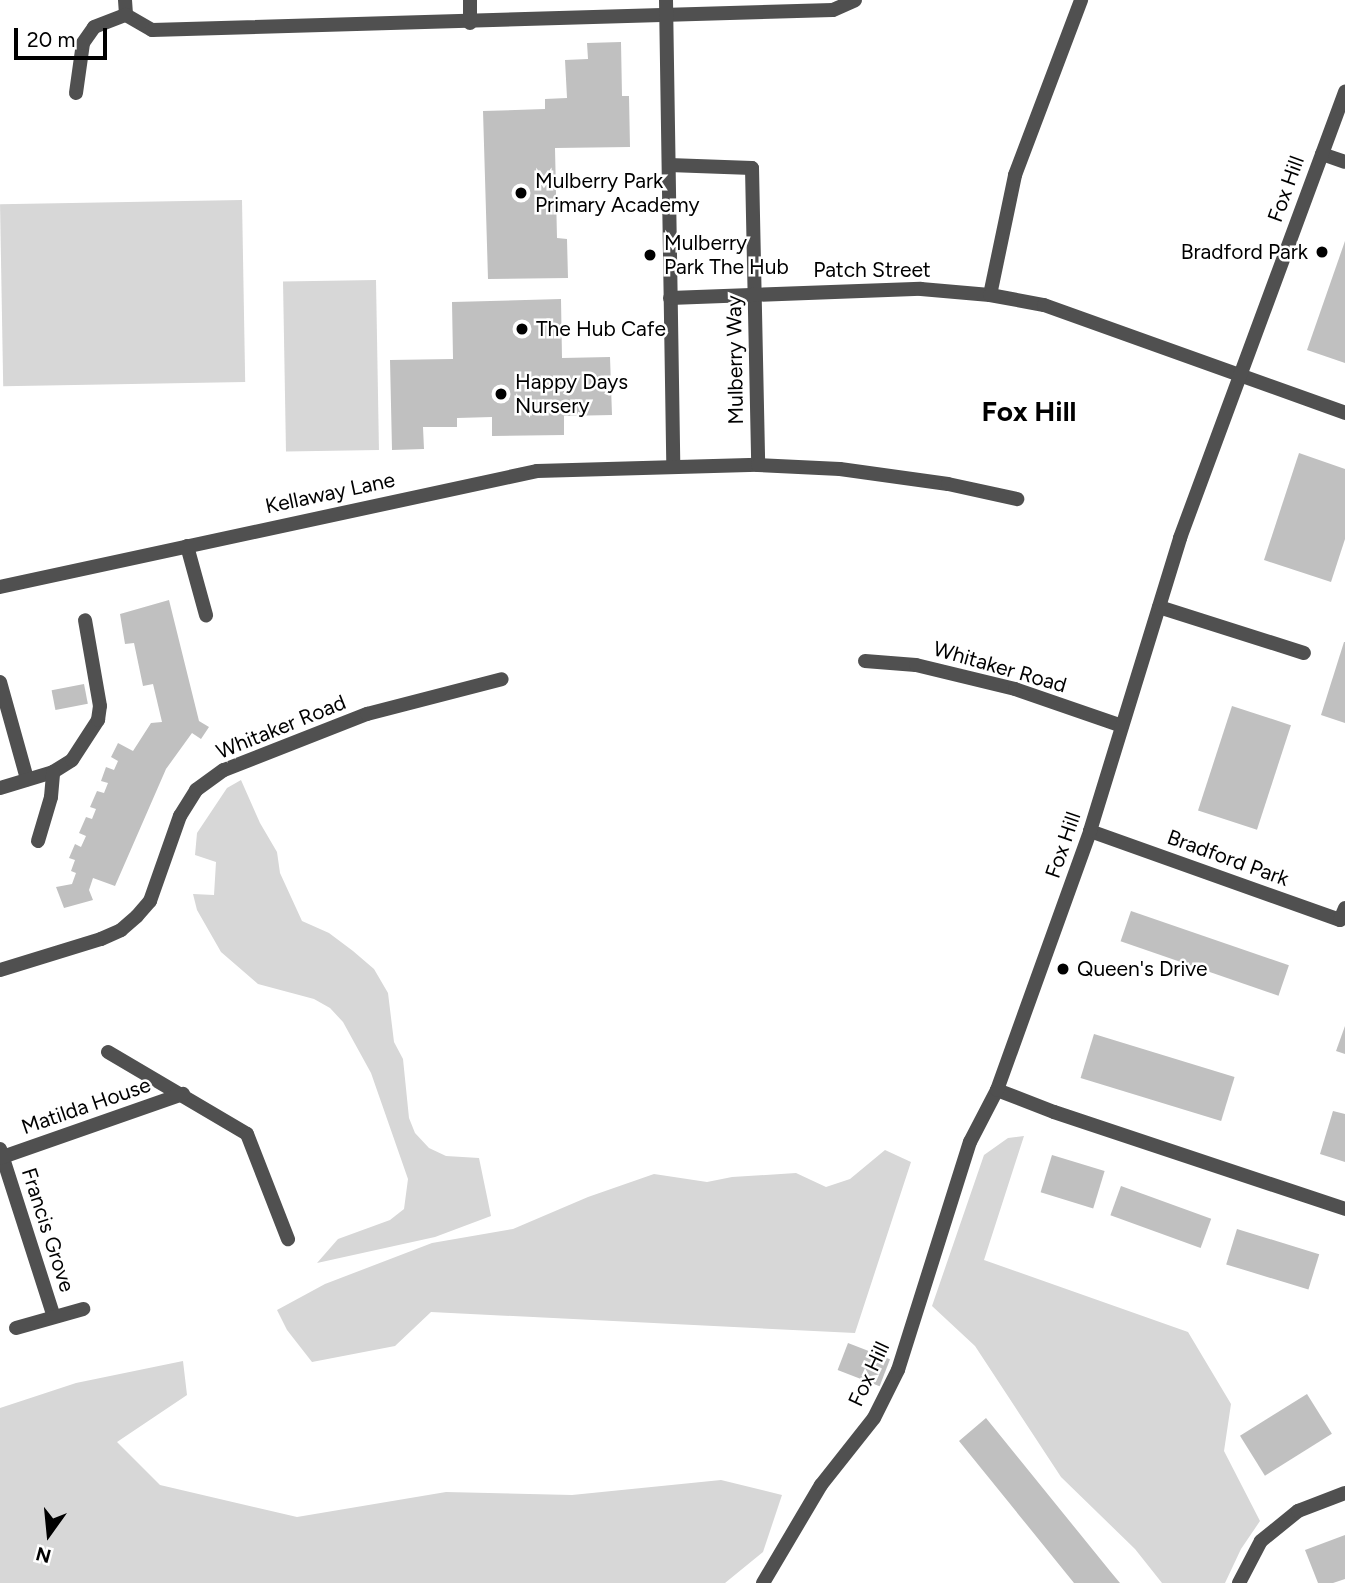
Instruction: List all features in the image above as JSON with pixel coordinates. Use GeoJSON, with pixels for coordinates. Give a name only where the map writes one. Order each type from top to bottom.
{"type":"FeatureCollection","features":[{"type":"Feature","properties":{"kind":"street"},"geometry":{"type":"LineString","coordinates":[[470,0],[470,23]]}},
{"type":"Feature","properties":{"kind":"street"},"geometry":{"type":"LineString","coordinates":[[76,93],[83,43],[94,27],[125,7],[152,30],[470,23],[666,7],[833,10],[855,0]]}},
{"type":"Feature","properties":{"kind":"street"},"geometry":{"type":"LineString","coordinates":[[990,295],[1015,175],[1081,0]]}},
{"type":"Feature","properties":{"kind":"street"},"geometry":{"type":"LineString","coordinates":[[666,7],[673,467],[758,465],[840,469],[948,484],[1017,499]]}},
{"type":"Feature","properties":{"kind":"street","name":"Fox Hill"},"geometry":{"type":"LineString","coordinates":[[763,1583],[821,1485],[874,1418],[898,1370],[970,1142],[997,1090],[1090,831],[1180,537],[1345,92]]}},
{"type":"Feature","properties":{"kind":"street"},"geometry":{"type":"LineString","coordinates":[[1322,154],[1345,162]]}},
{"type":"Feature","properties":{"kind":"street","name":"Mulberry Way"},"geometry":{"type":"LineString","coordinates":[[669,165],[752,169],[758,465]]}},
{"type":"Feature","properties":{"kind":"street","name":"Patch Street"},"geometry":{"type":"LineString","coordinates":[[670,299],[921,289],[990,295],[1044,306],[1239,377]]}},
{"type":"Feature","properties":{"kind":"street"},"geometry":{"type":"LineString","coordinates":[[1239,377],[1345,413]]}},
{"type":"Feature","properties":{"kind":"street","name":"Kellaway Lane"},"geometry":{"type":"LineString","coordinates":[[0,587],[537,471],[673,467]]}},
{"type":"Feature","properties":{"kind":"street"},"geometry":{"type":"LineString","coordinates":[[187,546],[206,615]]}},
{"type":"Feature","properties":{"kind":"street"},"geometry":{"type":"LineString","coordinates":[[1159,607],[1304,653]]}},
{"type":"Feature","properties":{"kind":"street"},"geometry":{"type":"LineString","coordinates":[[0,788],[53,772],[72,760],[98,720],[100,706],[85,620]]}},
{"type":"Feature","properties":{"kind":"street","name":"Whitaker Road"},"geometry":{"type":"LineString","coordinates":[[865,661],[916,665],[1015,689],[1122,726]]}},
{"type":"Feature","properties":{"kind":"street","name":"Whitaker Road"},"geometry":{"type":"LineString","coordinates":[[0,970],[101,939],[121,930],[137,916],[150,901],[180,816],[196,790],[224,770],[367,714],[502,680]]}},
{"type":"Feature","properties":{"kind":"street"},"geometry":{"type":"LineString","coordinates":[[0,682],[27,779]]}},
{"type":"Feature","properties":{"kind":"street"},"geometry":{"type":"LineString","coordinates":[[38,841],[51,797],[53,772]]}},
{"type":"Feature","properties":{"kind":"street","name":"Bradford Park"},"geometry":{"type":"LineString","coordinates":[[1090,831],[1340,920],[1345,908]]}},
{"type":"Feature","properties":{"kind":"street","name":"Matilda House"},"geometry":{"type":"LineString","coordinates":[[108,1052],[247,1134],[288,1238]]}},
{"type":"Feature","properties":{"kind":"street"},"geometry":{"type":"LineString","coordinates":[[997,1090],[1054,1112],[1345,1209]]}},
{"type":"Feature","properties":{"kind":"street","name":"Matilda House"},"geometry":{"type":"LineString","coordinates":[[1,1154],[183,1094]]}},
{"type":"Feature","properties":{"kind":"street","name":"Francis Grove"},"geometry":{"type":"LineString","coordinates":[[1,1154],[54,1317]]}},
{"type":"Feature","properties":{"kind":"street","name":"Francis Grove"},"geometry":{"type":"LineString","coordinates":[[16,1328],[83,1309]]}},
{"type":"Feature","properties":{"kind":"street"},"geometry":{"type":"LineString","coordinates":[[1239,1583],[1261,1541],[1298,1511],[1345,1493]]}},
{"type":"Feature","properties":{"kind":"shaded area"},"geometry":{"type":"Polygon","coordinates":[[[242,200],[245,382],[3,386],[0,204],[242,200]]]}},
{"type":"Feature","properties":{"kind":"shaded area"},"geometry":{"type":"Polygon","coordinates":[[[376,280],[379,450],[286,452],[283,282],[376,280]]]}},
{"type":"Feature","properties":{"kind":"shaded area"},"geometry":{"type":"Polygon","coordinates":[[[241,780],[260,823],[277,852],[280,873],[302,921],[329,933],[353,951],[374,969],[388,993],[394,1042],[403,1059],[409,1118],[415,1133],[429,1148],[446,1156],[479,1158],[491,1216],[435,1237],[317,1263],[338,1239],[390,1220],[404,1209],[408,1179],[371,1073],[343,1022],[330,1008],[314,999],[258,984],[221,952],[197,910],[193,894],[214,895],[216,862],[195,855],[197,833],[227,788],[241,780]]]}},
{"type":"Feature","properties":{"kind":"shaded area"},"geometry":{"type":"Polygon","coordinates":[[[1024,1136],[984,1260],[1188,1332],[1231,1404],[1224,1451],[1260,1521],[1241,1549],[1225,1583],[1162,1583],[1135,1549],[1061,1477],[975,1346],[932,1306],[984,1155],[1008,1138],[1024,1136]]]}},
{"type":"Feature","properties":{"kind":"shaded area"},"geometry":{"type":"Polygon","coordinates":[[[885,1150],[911,1162],[855,1333],[431,1312],[395,1346],[312,1362],[287,1330],[277,1310],[325,1284],[432,1243],[513,1229],[588,1197],[654,1174],[707,1182],[732,1177],[796,1173],[826,1187],[850,1179],[885,1150]]]}},
{"type":"Feature","properties":{"kind":"shaded area"},"geometry":{"type":"Polygon","coordinates":[[[183,1361],[187,1395],[117,1442],[160,1485],[297,1517],[446,1492],[572,1495],[721,1480],[782,1495],[763,1552],[725,1583],[0,1583],[0,1408],[76,1383],[183,1361]]]}},
{"type":"Feature","properties":{"kind":"building","name":"Mulberry Park Primary Academy"},"geometry":{"type":"Polygon","coordinates":[[[621,42],[622,96],[629,96],[630,147],[555,148],[557,238],[567,239],[568,278],[488,279],[483,111],[545,109],[545,99],[567,98],[565,60],[588,59],[587,43],[621,42]]]}},
{"type":"Feature","properties":{"kind":"building"},"geometry":{"type":"Polygon","coordinates":[[[1345,241],[1345,363],[1307,350],[1345,241]]]}},
{"type":"Feature","properties":{"kind":"building"},"geometry":{"type":"Polygon","coordinates":[[[561,299],[562,358],[610,357],[612,415],[564,416],[564,435],[492,436],[492,417],[457,418],[457,427],[423,427],[424,449],[392,450],[390,360],[453,359],[452,302],[561,299]]]}},
{"type":"Feature","properties":{"kind":"building"},"geometry":{"type":"Polygon","coordinates":[[[1299,453],[1345,469],[1345,539],[1331,582],[1264,560],[1299,453]]]}},
{"type":"Feature","properties":{"kind":"building"},"geometry":{"type":"Polygon","coordinates":[[[169,600],[199,721],[209,727],[201,739],[192,733],[166,769],[115,886],[93,878],[89,890],[93,900],[64,908],[56,887],[72,884],[76,873],[71,871],[75,860],[69,858],[75,844],[81,847],[86,836],[79,833],[86,817],[92,819],[96,809],[90,807],[97,791],[104,793],[108,783],[101,781],[106,767],[114,770],[118,761],[111,757],[118,743],[133,751],[151,723],[162,722],[153,684],[143,686],[134,643],[125,644],[120,614],[169,600]]]}},
{"type":"Feature","properties":{"kind":"building"},"geometry":{"type":"Polygon","coordinates":[[[1345,642],[1345,723],[1321,715],[1345,642]]]}},
{"type":"Feature","properties":{"kind":"building"},"geometry":{"type":"Polygon","coordinates":[[[84,684],[88,704],[55,710],[52,690],[84,684]]]}},
{"type":"Feature","properties":{"kind":"building"},"geometry":{"type":"Polygon","coordinates":[[[1232,706],[1291,725],[1257,830],[1198,811],[1232,706]]]}},
{"type":"Feature","properties":{"kind":"building"},"geometry":{"type":"Polygon","coordinates":[[[1131,911],[1289,965],[1278,996],[1121,941],[1131,911]]]}},
{"type":"Feature","properties":{"kind":"building"},"geometry":{"type":"Polygon","coordinates":[[[1345,1026],[1345,1054],[1336,1051],[1345,1026]]]}},
{"type":"Feature","properties":{"kind":"building"},"geometry":{"type":"Polygon","coordinates":[[[1094,1034],[1235,1077],[1221,1121],[1081,1078],[1094,1034]]]}},
{"type":"Feature","properties":{"kind":"building"},"geometry":{"type":"Polygon","coordinates":[[[1333,1111],[1345,1114],[1345,1162],[1320,1154],[1333,1111]]]}},
{"type":"Feature","properties":{"kind":"building"},"geometry":{"type":"Polygon","coordinates":[[[1052,1155],[1105,1171],[1093,1208],[1041,1192],[1052,1155]]]}},
{"type":"Feature","properties":{"kind":"building"},"geometry":{"type":"Polygon","coordinates":[[[1121,1186],[1211,1219],[1201,1248],[1110,1215],[1121,1186]]]}},
{"type":"Feature","properties":{"kind":"building"},"geometry":{"type":"Polygon","coordinates":[[[1237,1229],[1319,1254],[1308,1290],[1226,1264],[1237,1229]]]}},
{"type":"Feature","properties":{"kind":"building"},"geometry":{"type":"Polygon","coordinates":[[[848,1343],[890,1359],[880,1386],[838,1370],[848,1343]]]}},
{"type":"Feature","properties":{"kind":"building"},"geometry":{"type":"Polygon","coordinates":[[[1307,1394],[1332,1434],[1265,1476],[1240,1436],[1307,1394]]]}},
{"type":"Feature","properties":{"kind":"building"},"geometry":{"type":"Polygon","coordinates":[[[986,1418],[1120,1583],[1074,1583],[959,1441],[986,1418]]]}},
{"type":"Feature","properties":{"kind":"building"},"geometry":{"type":"Polygon","coordinates":[[[1345,1535],[1345,1579],[1333,1583],[1318,1583],[1305,1550],[1345,1535]]]}},
{"type":"Feature","properties":{"kind":"place","name":"Mulberry Park Primary Academy"},"geometry":{"type":"Point","coordinates":[521,193]}},
{"type":"Feature","properties":{"kind":"place","name":"Bradford Park"},"geometry":{"type":"Point","coordinates":[1322,252]}},
{"type":"Feature","properties":{"kind":"place","name":"Mulberry Park The Hub"},"geometry":{"type":"Point","coordinates":[650,255]}},
{"type":"Feature","properties":{"kind":"place","name":"The Hub Cafe"},"geometry":{"type":"Point","coordinates":[522,329]}},
{"type":"Feature","properties":{"kind":"place","name":"Happy Days Nursery"},"geometry":{"type":"Point","coordinates":[501,394]}},
{"type":"Feature","properties":{"kind":"place","name":"Queen's Drive"},"geometry":{"type":"Point","coordinates":[1063,969]}},
{"type":"Feature","properties":{"kind":"district","name":"Fox Hill"},"geometry":{"type":"Point","coordinates":[1029,411]}}]}
